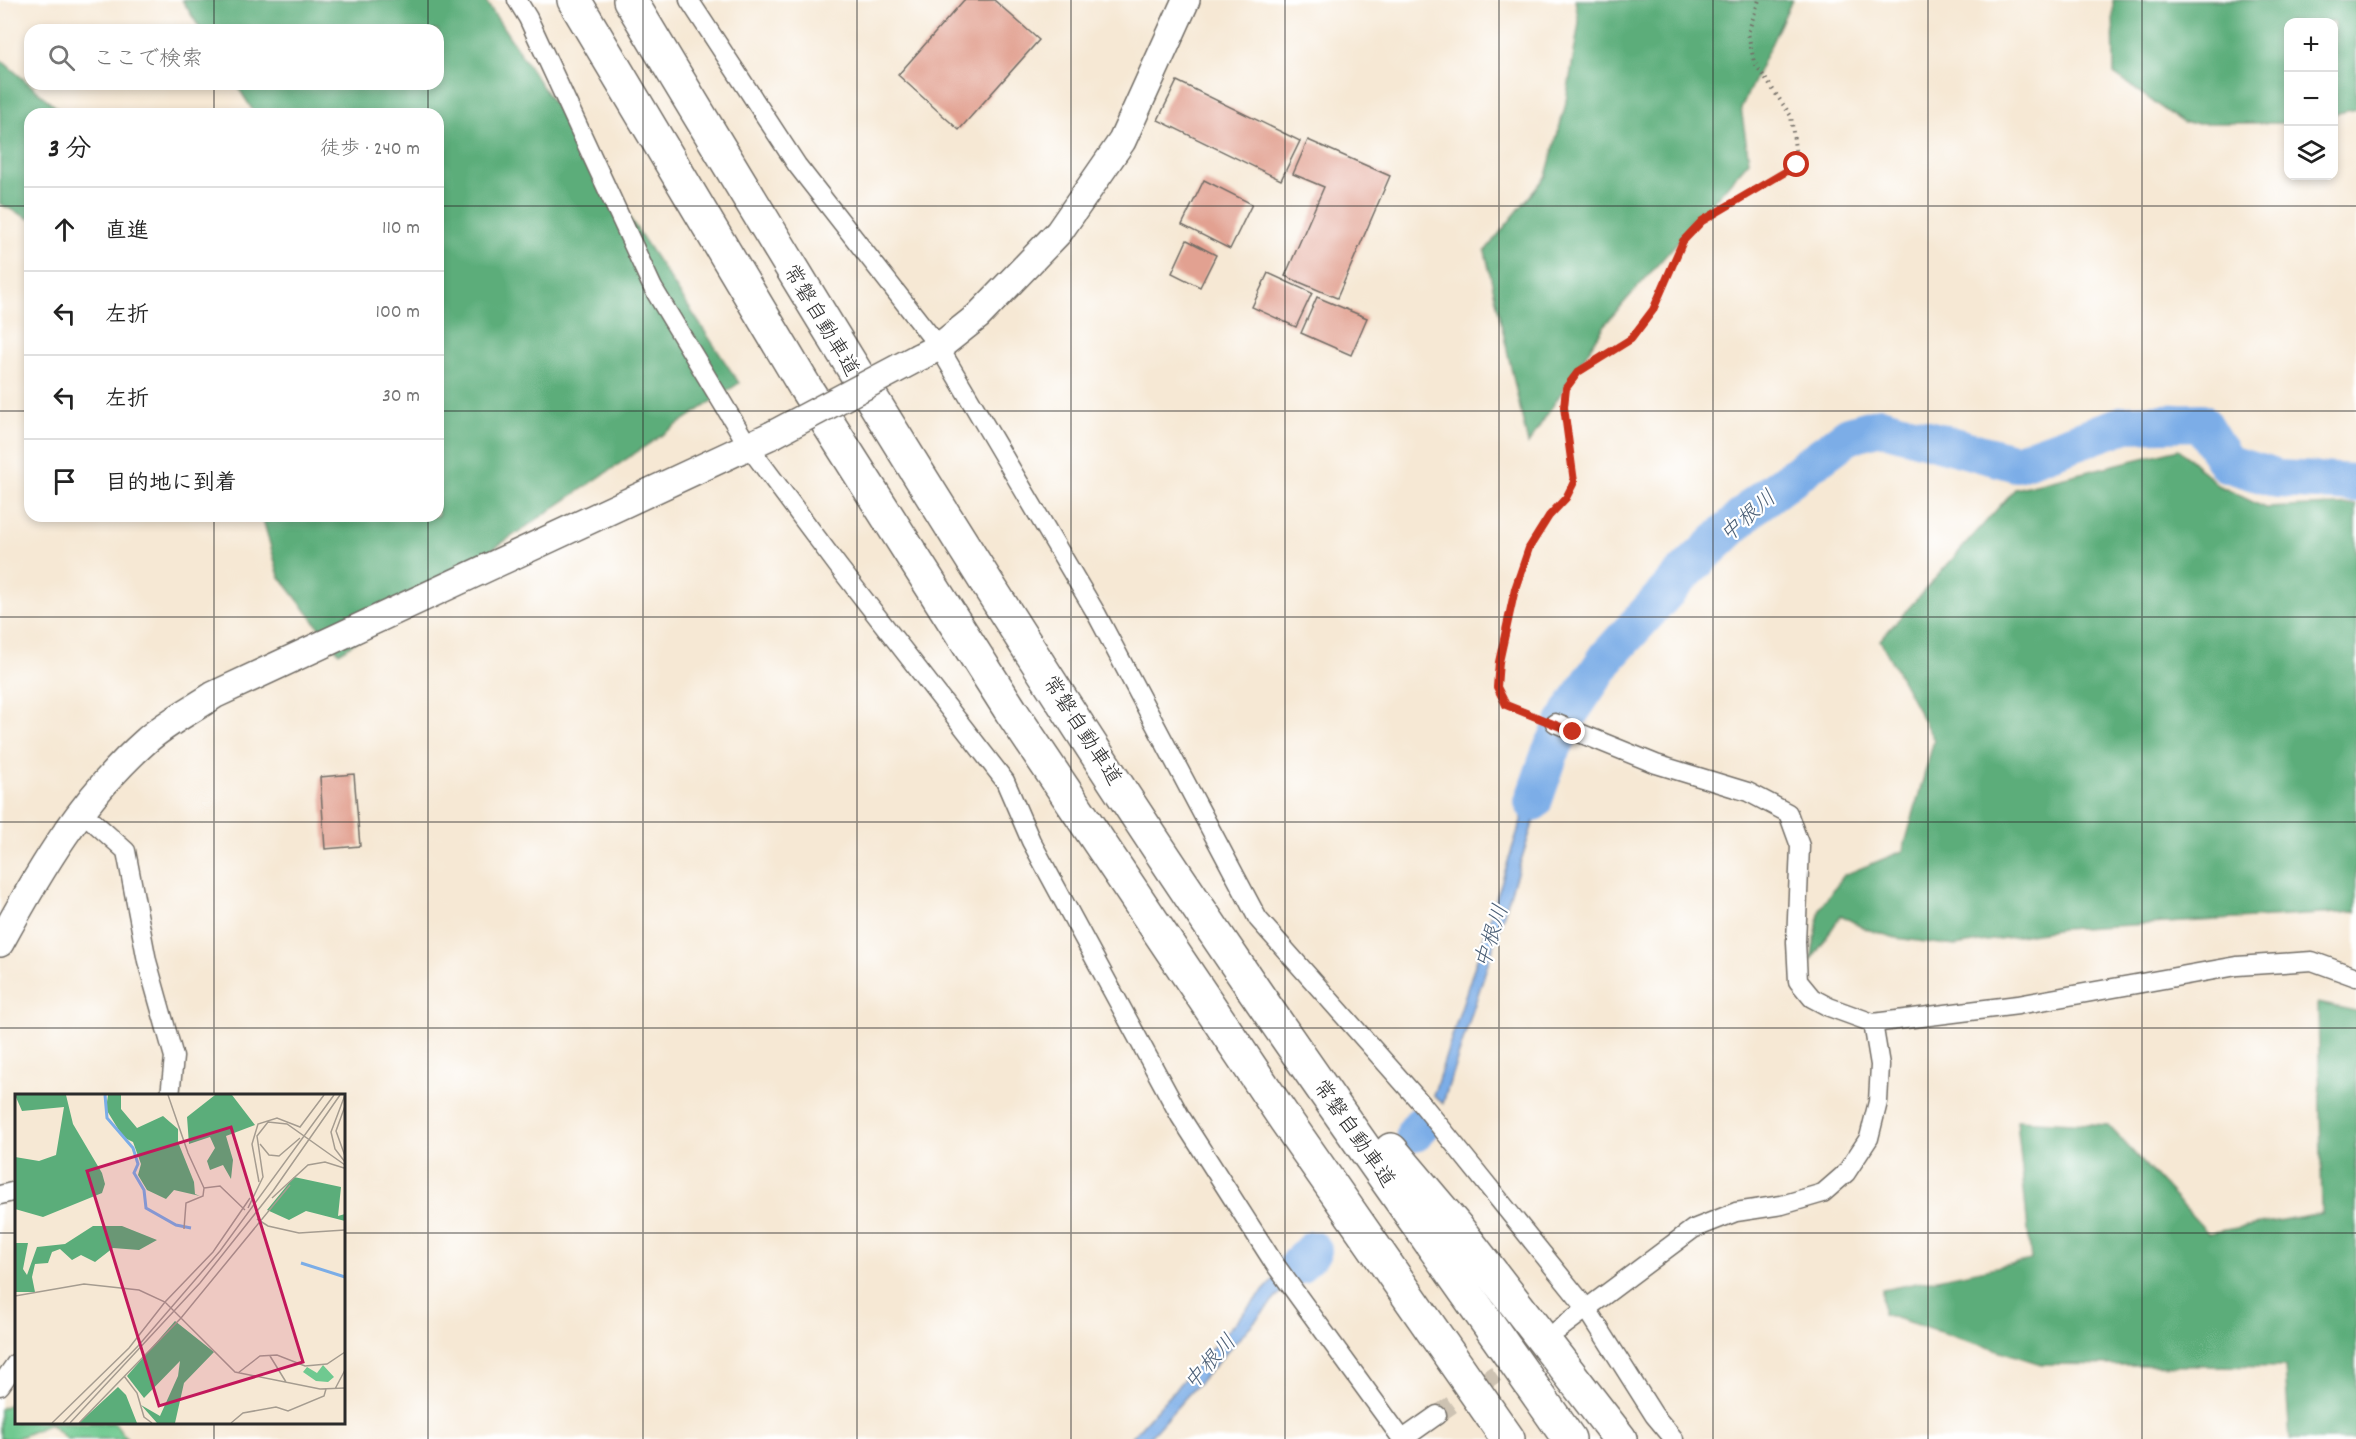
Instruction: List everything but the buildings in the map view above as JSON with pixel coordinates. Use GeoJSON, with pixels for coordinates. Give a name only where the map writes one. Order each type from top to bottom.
{"type":"FeatureCollection","features":[{"type":"Feature","properties":{"kind":"highway"},"geometry":{"type":"LineString","coordinates":[[574,0],[849,456],[1011,711],[1285,1119],[1508,1439]]}},
{"type":"Feature","properties":{"kind":"highway","name":"常磐自動車道"},"geometry":{"type":"LineString","coordinates":[[630,0],[847,362],[1050,682],[1251,986],[1569,1439]]}},
{"type":"Feature","properties":{"kind":"highway"},"geometry":{"type":"LineString","coordinates":[[1251,986],[1457,1227],[1620,1439]]}},
{"type":"Feature","properties":{"kind":"highway"},"geometry":{"type":"LineString","coordinates":[[1285,1119],[1480,1439]]}},
{"type":"Feature","properties":{"kind":"street"},"geometry":{"type":"LineString","coordinates":[[517,0],[528,18],[653,288],[1005,781],[1031,841],[1180,1116],[1291,1288],[1403,1439],[1437,1415]]}},
{"type":"Feature","properties":{"kind":"street"},"geometry":{"type":"LineString","coordinates":[[689,0],[797,165],[929,352],[1096,613],[1258,919],[1422,1104],[1587,1309],[1654,1415],[1674,1439]]}},
{"type":"Feature","properties":{"kind":"street"},"geometry":{"type":"LineString","coordinates":[[0,943],[44,863],[80,810],[101,784],[148,739],[214,695],[761,441],[929,352],[978,316],[1059,232],[1122,141],[1186,0]]}},
{"type":"Feature","properties":{"kind":"street"},"geometry":{"type":"LineString","coordinates":[[1555,723],[1656,764],[1748,792],[1788,813],[1800,846],[1796,942],[1798,981],[1812,998],[1829,1007],[1873,1023],[2018,1005],[2236,966],[2312,961],[2356,977]]}},
{"type":"Feature","properties":{"kind":"street"},"geometry":{"type":"LineString","coordinates":[[80,810],[126,851],[147,961],[174,1057],[170,1094]]}},
{"type":"Feature","properties":{"kind":"street"},"geometry":{"type":"LineString","coordinates":[[1557,1330],[1693,1229],[1736,1212],[1782,1205],[1823,1193],[1846,1173],[1869,1138],[1878,1102],[1880,1065],[1873,1023]]}},
{"type":"Feature","properties":{"kind":"street"},"geometry":{"type":"LineString","coordinates":[[0,1195],[15,1191]]}},
{"type":"Feature","properties":{"kind":"street"},"geometry":{"type":"LineString","coordinates":[[0,1386],[15,1364]]}},
{"type":"Feature","properties":{"kind":"path"},"geometry":{"type":"LineString","coordinates":[[1555,723],[1506,705],[1497,687],[1499,662],[1513,599],[1529,548],[1549,516],[1566,498],[1574,482],[1564,407],[1566,388],[1578,372],[1631,339],[1653,310],[1683,241],[1702,221],[1797,165],[1791,116],[1754,62],[1748,33],[1759,0]]}},
{"type":"Feature","properties":{"kind":"green space"},"geometry":{"type":"Polygon","coordinates":[[[182,0],[485,0],[739,383],[339,653],[279,576],[264,522],[444,522],[444,108],[251,108],[240,90],[444,90],[444,24],[197,24],[182,0]]]}},
{"type":"Feature","properties":{"kind":"green space"},"geometry":{"type":"Polygon","coordinates":[[[1575,0],[1792,0],[1741,108],[1749,161],[1607,322],[1528,444],[1485,251],[1546,176],[1565,107],[1579,23],[1575,0]]]}},
{"type":"Feature","properties":{"kind":"green space"},"geometry":{"type":"Polygon","coordinates":[[[2113,0],[2356,0],[2356,109],[2338,113],[2338,18],[2284,18],[2284,123],[2183,123],[2114,74],[2113,0]]]}},
{"type":"Feature","properties":{"kind":"green space"},"geometry":{"type":"Polygon","coordinates":[[[0,59],[24,80],[24,90],[36,90],[57,108],[24,108],[24,216],[0,204],[0,59]]]}},
{"type":"Feature","properties":{"kind":"green space"},"geometry":{"type":"Polygon","coordinates":[[[2179,449],[2218,485],[2265,508],[2356,504],[2356,912],[2062,929],[1955,946],[1896,938],[1866,929],[1841,915],[1811,961],[1820,908],[1844,875],[1903,851],[1934,740],[1880,640],[2015,489],[2179,449]]]}},
{"type":"Feature","properties":{"kind":"green space"},"geometry":{"type":"Polygon","coordinates":[[[2318,1003],[2356,1011],[2356,1439],[2290,1439],[2285,1367],[2041,1364],[1883,1314],[1882,1290],[2031,1260],[2017,1120],[2108,1125],[2208,1233],[2322,1213],[2318,1003]]]}},
{"type":"Feature","properties":{"kind":"green space"},"geometry":{"type":"Polygon","coordinates":[[[15,1402],[15,1424],[50,1424],[15,1439],[0,1439],[0,1409],[15,1402]]]}},
{"type":"Feature","properties":{"kind":"green space"},"geometry":{"type":"Polygon","coordinates":[[[50,1424],[116,1424],[127,1439],[67,1439],[50,1424]]]}},
{"type":"Feature","properties":{"kind":"water"},"geometry":{"type":"Polygon","coordinates":[[[1544,749],[1555,755],[1443,1103],[1433,1096],[1544,749]]]}},
{"type":"Feature","properties":{"kind":"water"},"geometry":{"type":"Polygon","coordinates":[[[1275,1278],[1284,1289],[1148,1439],[1130,1439],[1275,1278]]]}},
{"type":"Feature","properties":{"kind":"waterway","name":"中根川"},"geometry":{"type":"LineString","coordinates":[[1533,802],[1550,753],[1571,711],[1608,656],[1680,577],[1755,505],[1849,435],[1880,426],[2016,463],[2125,424],[2201,422],[2226,463],[2278,479],[2356,483]]}},
{"type":"Feature","properties":{"kind":"waterway","name":"中根川"},"geometry":{"type":"LineString","coordinates":[[1415,1133],[1421,1125]]}},
{"type":"Feature","properties":{"kind":"waterway","name":"中根川"},"geometry":{"type":"LineString","coordinates":[[1297,1266],[1313,1250]]}},
{"type":"Feature","properties":{"kind":"tunnel"},"geometry":{"type":"LineString","coordinates":[[1437,1415],[1549,1336]]}},
{"type":"Feature","properties":{"kind":"route"},"geometry":{"type":"LineString","coordinates":[[1573,732],[1506,705],[1497,687],[1499,662],[1515,589],[1529,548],[1549,516],[1566,498],[1574,482],[1564,407],[1566,388],[1578,372],[1631,339],[1653,310],[1683,241],[1702,221],[1797,165]]}}]}
